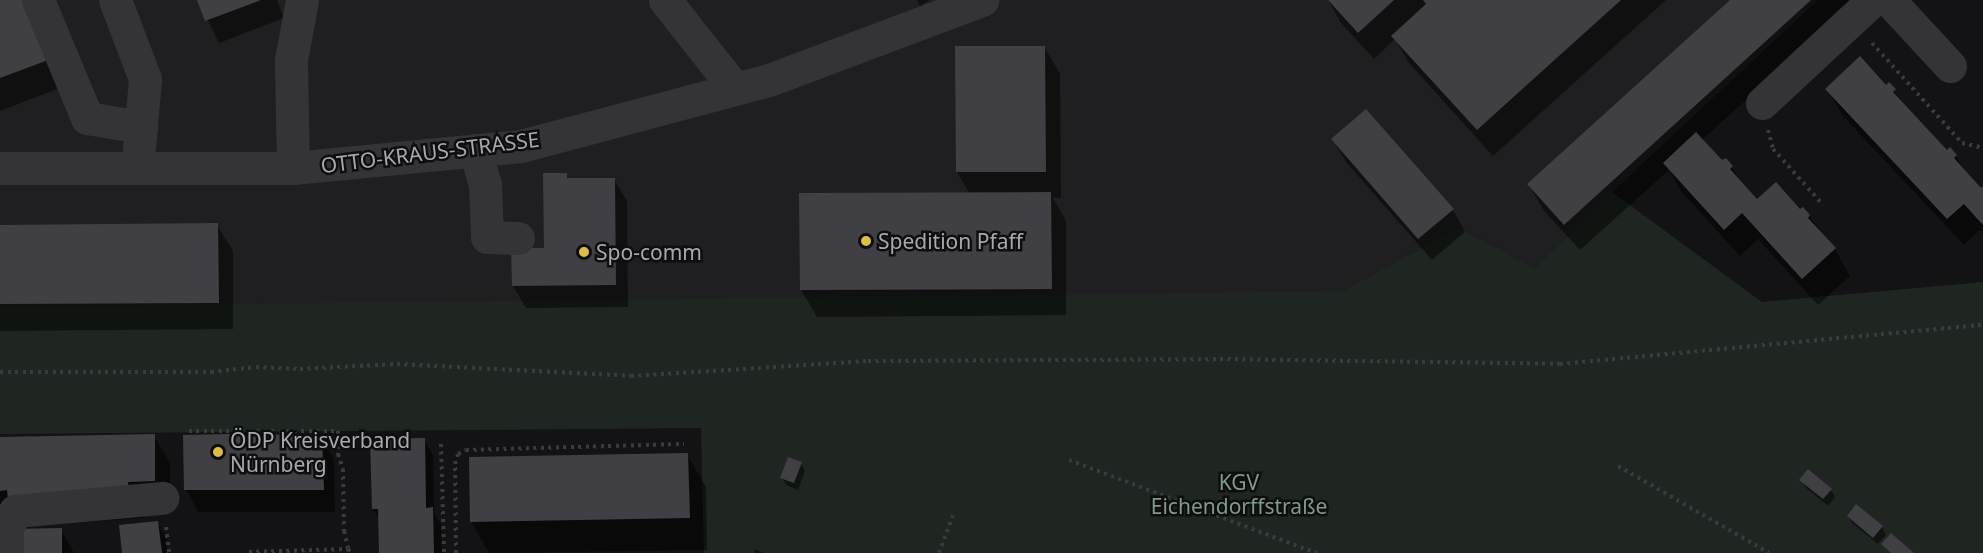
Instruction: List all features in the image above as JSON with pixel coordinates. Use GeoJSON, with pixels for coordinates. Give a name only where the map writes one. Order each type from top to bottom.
{"type":"FeatureCollection","features":[{"type":"Feature","properties":{"kind":"street"},"geometry":{"type":"LineString","coordinates":[[38,0],[87,117],[141,127]]}},
{"type":"Feature","properties":{"kind":"street"},"geometry":{"type":"LineString","coordinates":[[115,0],[145,79],[138,168]]}},
{"type":"Feature","properties":{"kind":"street"},"geometry":{"type":"LineString","coordinates":[[293,168],[291,60],[302,0]]}},
{"type":"Feature","properties":{"kind":"street"},"geometry":{"type":"LineString","coordinates":[[665,0],[735,89]]}},
{"type":"Feature","properties":{"kind":"street","name":"OTTO-KRAUS-STRASSE"},"geometry":{"type":"LineString","coordinates":[[0,168],[293,168],[521,146],[769,80],[982,0]]}},
{"type":"Feature","properties":{"kind":"street"},"geometry":{"type":"LineString","coordinates":[[1889,0],[1950,66]]}},
{"type":"Feature","properties":{"kind":"street"},"geometry":{"type":"LineString","coordinates":[[1762,104],[1862,10]]}},
{"type":"Feature","properties":{"kind":"street"},"geometry":{"type":"LineString","coordinates":[[475,150],[485,184],[487,237],[518,238]]}},
{"type":"Feature","properties":{"kind":"street"},"geometry":{"type":"LineString","coordinates":[[7,553],[8,528],[15,511],[162,498]]}},
{"type":"Feature","properties":{"kind":"path"},"geometry":{"type":"LineString","coordinates":[[1862,10],[1962,143],[1983,148]]}},
{"type":"Feature","properties":{"kind":"path"},"geometry":{"type":"LineString","coordinates":[[1762,104],[1773,149],[1823,205]]}},
{"type":"Feature","properties":{"kind":"path"},"geometry":{"type":"LineString","coordinates":[[0,372],[211,372],[256,368],[300,369],[397,364],[631,376],[868,361],[1220,359],[1560,364],[1983,325]]}},
{"type":"Feature","properties":{"kind":"path"},"geometry":{"type":"LineString","coordinates":[[189,431],[338,431],[338,454],[343,469],[344,531],[349,551],[249,552]]}},
{"type":"Feature","properties":{"kind":"path"},"geometry":{"type":"LineString","coordinates":[[441,444],[444,553]]}},
{"type":"Feature","properties":{"kind":"path"},"geometry":{"type":"LineString","coordinates":[[456,553],[455,464],[458,454],[466,450],[684,444]]}},
{"type":"Feature","properties":{"kind":"path"},"geometry":{"type":"LineString","coordinates":[[1069,460],[1317,553]]}},
{"type":"Feature","properties":{"kind":"path"},"geometry":{"type":"LineString","coordinates":[[1618,466],[1770,553]]}},
{"type":"Feature","properties":{"kind":"path"},"geometry":{"type":"LineString","coordinates":[[939,553],[953,515]]}},
{"type":"Feature","properties":{"kind":"shaded area"},"geometry":{"type":"Polygon","coordinates":[[[0,0],[1818,0],[1612,192],[1535,268],[1459,228],[1342,291],[0,309],[0,0]]]}},
{"type":"Feature","properties":{"kind":"green space","name":"KGV Eichendorffstraße"},"geometry":{"type":"Polygon","coordinates":[[[1612,192],[1762,302],[1983,282],[1983,553],[704,553],[701,428],[0,434],[0,307],[1342,291],[1459,228],[1535,268],[1612,192]]]}},
{"type":"Feature","properties":{"kind":"building"},"geometry":{"type":"Polygon","coordinates":[[[0,0],[28,0],[51,59],[0,78],[0,0]]]}},
{"type":"Feature","properties":{"kind":"building"},"geometry":{"type":"Polygon","coordinates":[[[197,0],[261,0],[205,21],[197,0]]]}},
{"type":"Feature","properties":{"kind":"building"},"geometry":{"type":"Polygon","coordinates":[[[1328,0],[1394,0],[1358,33],[1328,0]]]}},
{"type":"Feature","properties":{"kind":"building"},"geometry":{"type":"Polygon","coordinates":[[[1423,0],[1621,0],[1477,130],[1391,36],[1426,4],[1423,0]]]}},
{"type":"Feature","properties":{"kind":"building"},"geometry":{"type":"Polygon","coordinates":[[[1730,0],[1811,0],[1564,225],[1527,184],[1730,0]]]}},
{"type":"Feature","properties":{"kind":"building"},"geometry":{"type":"Polygon","coordinates":[[[955,46],[1045,46],[1046,172],[956,172],[955,46]]]}},
{"type":"Feature","properties":{"kind":"building"},"geometry":{"type":"Polygon","coordinates":[[[1860,56],[1886,85],[1889,82],[1896,89],[1893,92],[1947,150],[1950,147],[1957,155],[1954,158],[1981,188],[1983,186],[1983,225],[1964,204],[1947,219],[1825,89],[1860,56]]]}},
{"type":"Feature","properties":{"kind":"building"},"geometry":{"type":"Polygon","coordinates":[[[1366,109],[1454,209],[1418,239],[1331,139],[1366,109]]]}},
{"type":"Feature","properties":{"kind":"building"},"geometry":{"type":"Polygon","coordinates":[[[1696,132],[1722,160],[1726,158],[1733,166],[1730,169],[1757,199],[1776,182],[1800,209],[1803,207],[1810,215],[1808,218],[1836,248],[1802,279],[1742,213],[1724,230],[1663,163],[1696,132]]]}},
{"type":"Feature","properties":{"kind":"building"},"geometry":{"type":"Polygon","coordinates":[[[543,173],[567,173],[567,178],[615,178],[616,285],[512,286],[511,248],[544,248],[543,173]]]}},
{"type":"Feature","properties":{"kind":"building"},"geometry":{"type":"Polygon","coordinates":[[[1051,192],[1052,289],[800,290],[799,193],[1051,192]]]}},
{"type":"Feature","properties":{"kind":"building"},"geometry":{"type":"Polygon","coordinates":[[[218,223],[219,303],[0,304],[0,225],[218,223]]]}},
{"type":"Feature","properties":{"kind":"building"},"geometry":{"type":"Polygon","coordinates":[[[155,434],[155,481],[128,482],[129,492],[8,499],[7,490],[0,491],[0,437],[155,434]]]}},
{"type":"Feature","properties":{"kind":"building"},"geometry":{"type":"Polygon","coordinates":[[[183,435],[322,435],[324,490],[184,490],[183,435]]]}},
{"type":"Feature","properties":{"kind":"building"},"geometry":{"type":"Polygon","coordinates":[[[425,438],[426,508],[433,507],[434,553],[379,553],[378,509],[372,509],[370,439],[425,438]]]}},
{"type":"Feature","properties":{"kind":"building"},"geometry":{"type":"Polygon","coordinates":[[[688,453],[690,518],[470,522],[469,457],[688,453]]]}},
{"type":"Feature","properties":{"kind":"building"},"geometry":{"type":"Polygon","coordinates":[[[788,457],[802,462],[794,483],[780,478],[788,457]]]}},
{"type":"Feature","properties":{"kind":"building"},"geometry":{"type":"Polygon","coordinates":[[[1808,469],[1832,489],[1823,499],[1799,480],[1808,469]]]}},
{"type":"Feature","properties":{"kind":"building"},"geometry":{"type":"Polygon","coordinates":[[[1856,504],[1883,526],[1873,538],[1847,516],[1856,504]]]}},
{"type":"Feature","properties":{"kind":"building"},"geometry":{"type":"Polygon","coordinates":[[[158,521],[162,553],[122,553],[119,525],[158,521]]]}},
{"type":"Feature","properties":{"kind":"building"},"geometry":{"type":"Polygon","coordinates":[[[62,528],[62,553],[17,553],[16,529],[62,528]]]}},
{"type":"Feature","properties":{"kind":"building"},"geometry":{"type":"Polygon","coordinates":[[[1891,533],[1914,553],[1891,553],[1881,544],[1891,533]]]}},
{"type":"Feature","properties":{"kind":"place","name":"Spedition Pfaff"},"geometry":{"type":"Point","coordinates":[866,241]}},
{"type":"Feature","properties":{"kind":"place","name":"Spo-comm"},"geometry":{"type":"Point","coordinates":[584,252]}},
{"type":"Feature","properties":{"kind":"place","name":"ÖDP Kreisverband Nürnberg"},"geometry":{"type":"Point","coordinates":[218,452]}}]}
